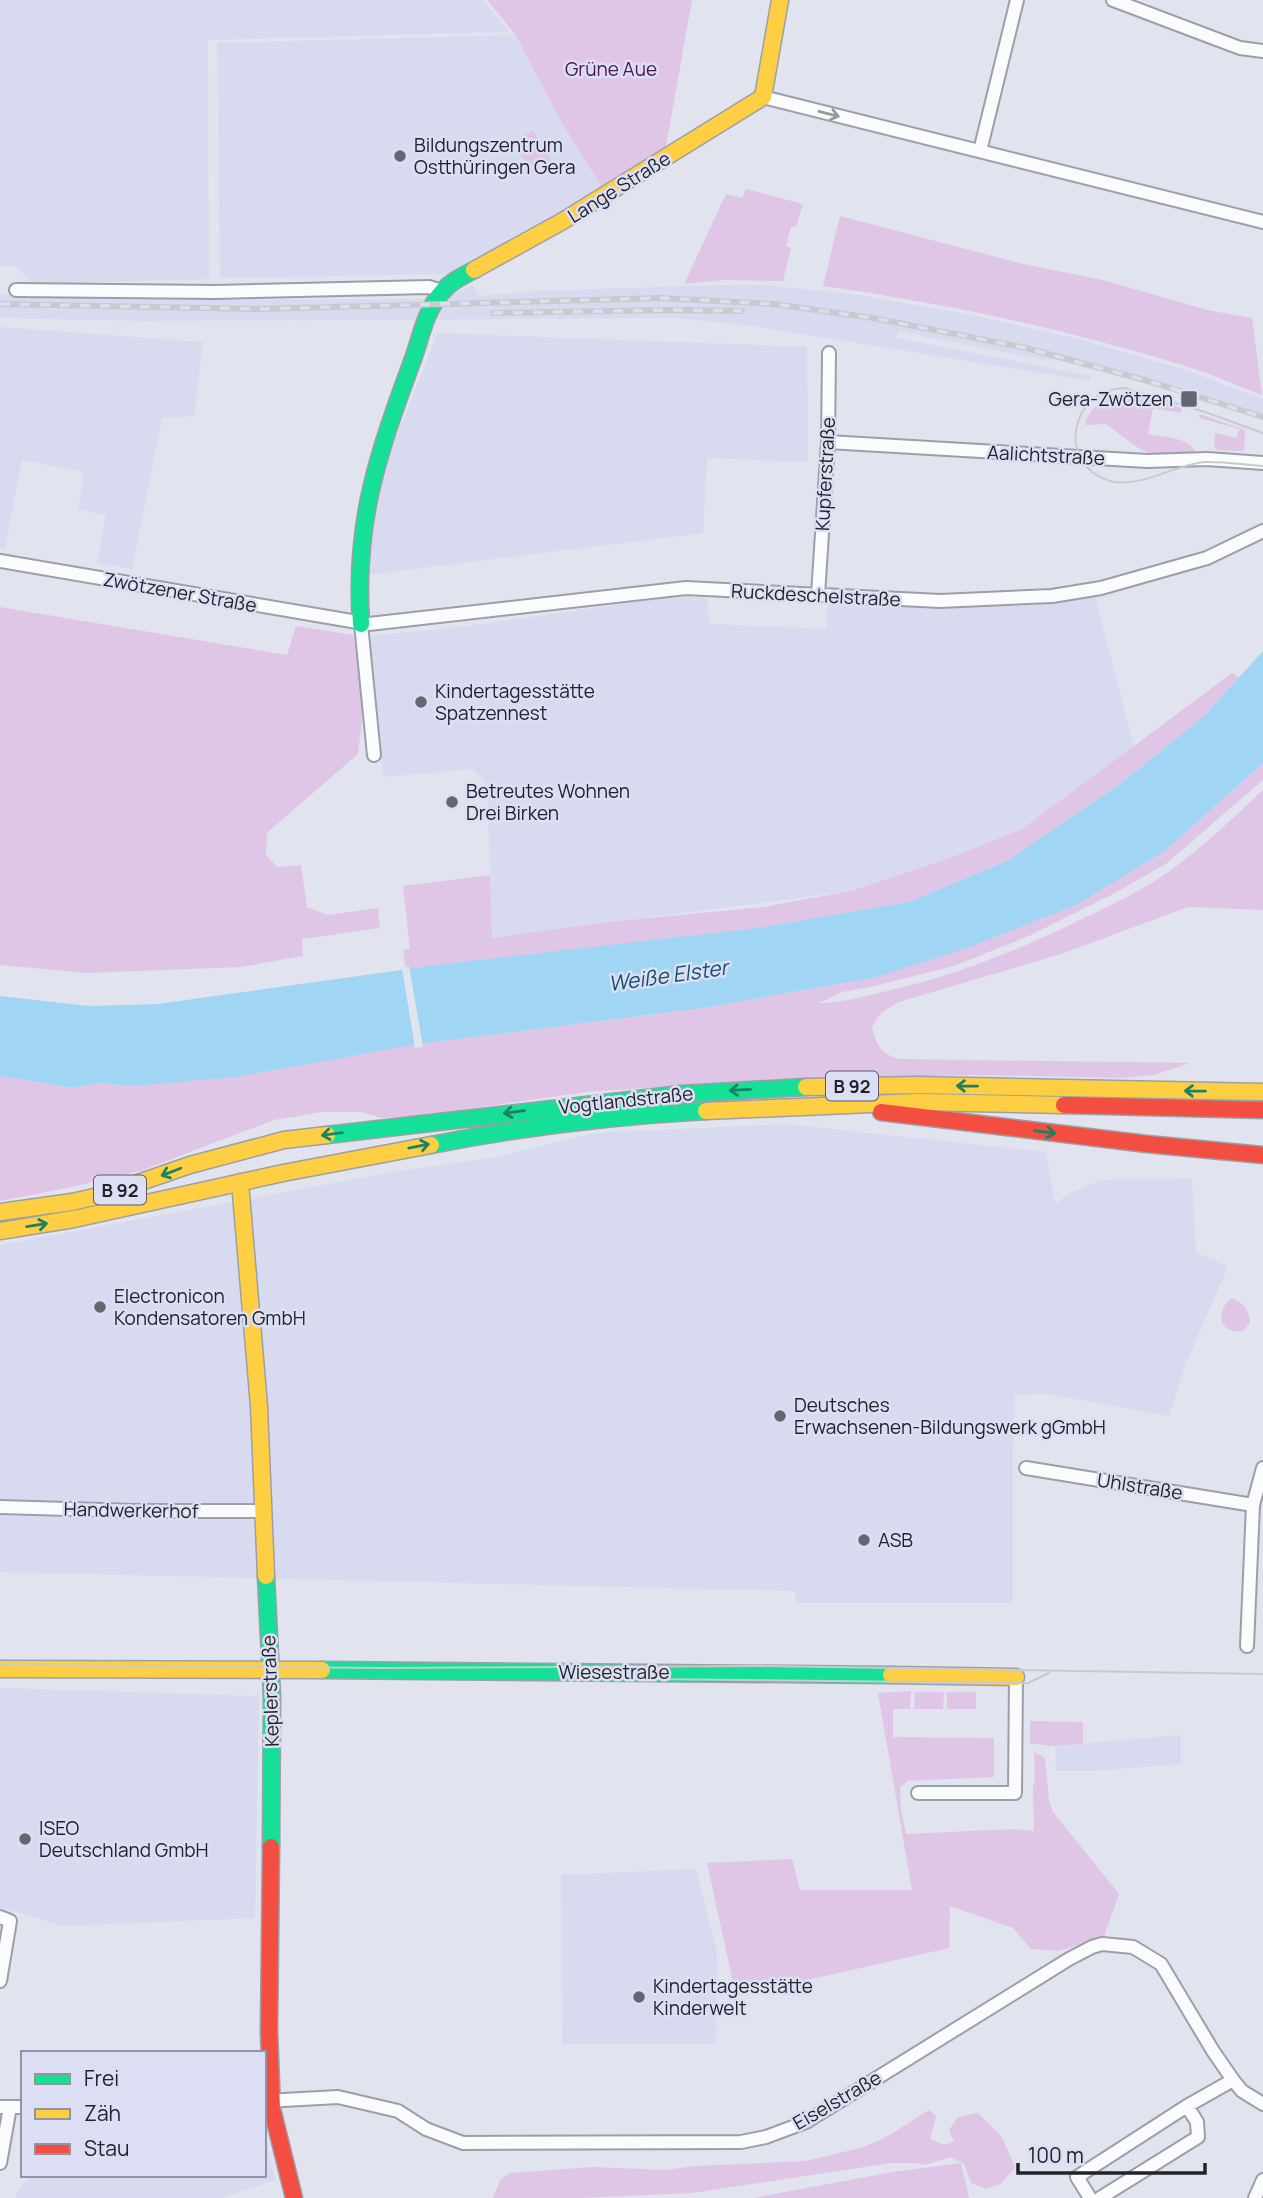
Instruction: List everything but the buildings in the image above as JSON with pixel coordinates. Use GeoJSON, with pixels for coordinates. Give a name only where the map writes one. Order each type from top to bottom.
{"type":"FeatureCollection","features":[{"type":"Feature","properties":{"kind":"main road"},"geometry":{"type":"LineString","coordinates":[[763,97],[780,0]]}},
{"type":"Feature","properties":{"kind":"main road","name":"Lange Straße"},"geometry":{"type":"LineString","coordinates":[[442,291],[561,222],[763,97]]}},
{"type":"Feature","properties":{"kind":"main road"},"geometry":{"type":"LineString","coordinates":[[360,624],[356,584],[361,528],[378,453],[430,314],[442,291]]}},
{"type":"Feature","properties":{"kind":"main road","name":"Vogtlandstraße"},"geometry":{"type":"LineString","coordinates":[[0,1212],[103,1195],[190,1164],[302,1137],[681,1094],[801,1087],[917,1085],[1263,1092]]}},
{"type":"Feature","properties":{"kind":"main road","name":"Vogtlandstraße"},"geometry":{"type":"LineString","coordinates":[[0,1231],[126,1209],[240,1182],[486,1133],[637,1115],[918,1102],[1263,1110]]}},
{"type":"Feature","properties":{"kind":"main road"},"geometry":{"type":"LineString","coordinates":[[831,1105],[937,1120],[1263,1155]]}},
{"type":"Feature","properties":{"kind":"main road","name":"Keplerstraße"},"geometry":{"type":"LineString","coordinates":[[236,1152],[259,1406],[272,1698],[268,2101],[294,2198]]}},
{"type":"Feature","properties":{"kind":"main road","name":"Wiesestraße"},"geometry":{"type":"LineString","coordinates":[[0,1669],[766,1672],[1016,1677]]}},
{"type":"Feature","properties":{"kind":"street"},"geometry":{"type":"LineString","coordinates":[[980,151],[1017,0]]}},
{"type":"Feature","properties":{"kind":"street"},"geometry":{"type":"LineString","coordinates":[[1113,0],[1141,5],[1240,48],[1263,51]]}},
{"type":"Feature","properties":{"kind":"street"},"geometry":{"type":"LineString","coordinates":[[763,97],[1263,222]]}},
{"type":"Feature","properties":{"kind":"street"},"geometry":{"type":"LineString","coordinates":[[16,290],[215,292],[429,287],[442,291]]}},
{"type":"Feature","properties":{"kind":"street","name":"Kupferstraße"},"geometry":{"type":"LineString","coordinates":[[818,595],[828,442],[829,353]]}},
{"type":"Feature","properties":{"kind":"street","name":"Aalichtstraße"},"geometry":{"type":"LineString","coordinates":[[828,442],[1147,461],[1207,459],[1263,463]]}},
{"type":"Feature","properties":{"kind":"street","name":"Ruckdeschelstraße"},"geometry":{"type":"LineString","coordinates":[[360,624],[686,588],[960,601],[1078,593],[1207,558],[1263,531]]}},
{"type":"Feature","properties":{"kind":"street","name":"Zwötzener Straße"},"geometry":{"type":"LineString","coordinates":[[0,561],[360,624]]}},
{"type":"Feature","properties":{"kind":"street"},"geometry":{"type":"LineString","coordinates":[[360,624],[374,755]]}},
{"type":"Feature","properties":{"kind":"street","name":"Uhlstraße"},"geometry":{"type":"LineString","coordinates":[[1026,1468],[1253,1505]]}},
{"type":"Feature","properties":{"kind":"street"},"geometry":{"type":"LineString","coordinates":[[1248,1646],[1253,1505],[1263,1468]]}},
{"type":"Feature","properties":{"kind":"street","name":"Handwerkerhof"},"geometry":{"type":"LineString","coordinates":[[0,1507],[262,1511]]}},
{"type":"Feature","properties":{"kind":"street","name":"Wiesestraße"},"geometry":{"type":"LineString","coordinates":[[918,1793],[1015,1793],[1016,1677]]}},
{"type":"Feature","properties":{"kind":"street"},"geometry":{"type":"LineString","coordinates":[[0,1917],[10,1921],[0,1981]]}},
{"type":"Feature","properties":{"kind":"street","name":"Eiselstraße"},"geometry":{"type":"LineString","coordinates":[[268,2101],[338,2097],[398,2111],[426,2129],[463,2143],[753,2140],[806,2122],[1069,1959],[1102,1944],[1133,1947],[1161,1964],[1233,2080],[1242,2091],[1263,2105]]}},
{"type":"Feature","properties":{"kind":"street"},"geometry":{"type":"LineString","coordinates":[[1090,2198],[1077,2177],[1187,2106],[1233,2080]]}},
{"type":"Feature","properties":{"kind":"street"},"geometry":{"type":"LineString","coordinates":[[0,2163],[7,2106]]}},
{"type":"Feature","properties":{"kind":"street"},"geometry":{"type":"LineString","coordinates":[[1100,2198],[1198,2137],[1197,2122],[1187,2106]]}},
{"type":"Feature","properties":{"kind":"street"},"geometry":{"type":"LineString","coordinates":[[1255,2198],[1263,2180]]}},
{"type":"Feature","properties":{"kind":"shaded area"},"geometry":{"type":"Polygon","coordinates":[[[0,0],[483,0],[509,32],[208,40],[209,279],[32,284],[16,266],[0,266],[0,0]]]}},
{"type":"Feature","properties":{"kind":"shaded area","name":"Bildungszentrum Ostthüringen Gera"},"geometry":{"type":"Polygon","coordinates":[[[514,35],[603,190],[446,274],[220,278],[217,43],[514,35]]]}},
{"type":"Feature","properties":{"kind":"shaded area"},"geometry":{"type":"Polygon","coordinates":[[[473,285],[478,296],[539,291],[717,285],[765,285],[859,295],[967,314],[1075,338],[1186,370],[1263,399],[1263,420],[1191,395],[1052,357],[1050,361],[898,331],[897,338],[1091,376],[1090,381],[747,325],[677,318],[144,321],[0,318],[0,295],[232,300],[413,299],[447,297],[473,285]]]}},
{"type":"Feature","properties":{"kind":"shaded area"},"geometry":{"type":"Polygon","coordinates":[[[0,327],[203,342],[194,416],[162,418],[132,569],[97,563],[106,515],[78,509],[84,472],[22,460],[5,548],[0,548],[0,327]]]}},
{"type":"Feature","properties":{"kind":"shaded area"},"geometry":{"type":"Polygon","coordinates":[[[438,333],[807,347],[808,462],[707,458],[703,533],[366,575],[365,562],[379,479],[438,333]]]}},
{"type":"Feature","properties":{"kind":"shaded area"},"geometry":{"type":"Polygon","coordinates":[[[677,596],[707,598],[709,624],[826,629],[828,602],[934,609],[1017,605],[1095,597],[1134,746],[1022,829],[947,859],[851,891],[492,938],[487,784],[473,769],[383,777],[369,636],[460,627],[677,596]]]}},
{"type":"Feature","properties":{"kind":"shaded area"},"geometry":{"type":"Polygon","coordinates":[[[785,1124],[1046,1152],[1055,1204],[1068,1194],[1102,1180],[1192,1179],[1196,1253],[1228,1266],[1186,1363],[1169,1416],[1048,1394],[1015,1395],[1013,1603],[796,1603],[795,1591],[0,1572],[0,1245],[393,1172],[496,1157],[594,1133],[785,1124]]]}},
{"type":"Feature","properties":{"kind":"shaded area"},"geometry":{"type":"Polygon","coordinates":[[[0,1688],[259,1696],[255,1918],[63,1926],[0,1907],[0,1688]]]}},
{"type":"Feature","properties":{"kind":"shaded area"},"geometry":{"type":"Polygon","coordinates":[[[1181,1735],[1181,1764],[1056,1771],[1055,1746],[1181,1735]]]}},
{"type":"Feature","properties":{"kind":"shaded area","name":"Kindertagesstätte Kinderwelt"},"geometry":{"type":"Polygon","coordinates":[[[696,1869],[717,1951],[716,2044],[562,2044],[561,1875],[696,1869]]]}},
{"type":"Feature","properties":{"kind":"shaded area"},"geometry":{"type":"Polygon","coordinates":[[[266,2139],[275,2180],[222,2198],[16,2198],[18,2190],[30,2177],[266,2177],[266,2139]]]}},
{"type":"Feature","properties":{"kind":"green space","name":"Grüne Aue"},"geometry":{"type":"Polygon","coordinates":[[[487,0],[692,0],[666,146],[601,186],[561,121],[514,33],[487,0]]]}},
{"type":"Feature","properties":{"kind":"green space"},"geometry":{"type":"Polygon","coordinates":[[[533,130],[552,161],[532,173],[513,142],[533,130]]]}},
{"type":"Feature","properties":{"kind":"green space"},"geometry":{"type":"Polygon","coordinates":[[[746,189],[803,204],[796,227],[791,227],[786,246],[791,248],[783,281],[723,280],[684,284],[726,194],[742,198],[746,189]]]}},
{"type":"Feature","properties":{"kind":"green space"},"geometry":{"type":"Polygon","coordinates":[[[840,216],[1023,264],[1103,280],[1207,310],[1252,318],[1262,395],[1182,365],[1049,329],[914,300],[823,286],[840,216]]]}},
{"type":"Feature","properties":{"kind":"green space"},"geometry":{"type":"Polygon","coordinates":[[[1119,396],[1144,396],[1182,408],[1181,413],[1153,408],[1148,434],[1188,443],[1195,452],[1150,454],[1106,424],[1085,425],[1097,405],[1119,396]]]}},
{"type":"Feature","properties":{"kind":"green space"},"geometry":{"type":"Polygon","coordinates":[[[1200,414],[1245,430],[1244,451],[1218,450],[1214,447],[1215,433],[1237,438],[1239,429],[1199,418],[1200,414]]]}},
{"type":"Feature","properties":{"kind":"green space"},"geometry":{"type":"Polygon","coordinates":[[[0,607],[287,655],[296,626],[353,635],[364,702],[358,754],[267,833],[266,855],[277,867],[301,865],[307,907],[328,915],[378,908],[380,928],[302,939],[303,956],[240,967],[87,973],[0,965],[0,607]]]}},
{"type":"Feature","properties":{"kind":"green space"},"geometry":{"type":"Polygon","coordinates":[[[1232,673],[1239,677],[1204,716],[1124,781],[1007,861],[909,902],[757,928],[406,971],[403,950],[410,949],[403,886],[490,875],[492,938],[608,922],[763,907],[851,891],[947,859],[1022,829],[1232,673]]]}},
{"type":"Feature","properties":{"kind":"green space"},"geometry":{"type":"Polygon","coordinates":[[[1263,763],[1263,780],[1167,863],[1117,892],[1031,935],[954,966],[842,992],[819,1003],[862,997],[962,970],[1093,914],[1171,870],[1207,842],[1263,790],[1263,910],[1188,907],[1064,953],[899,1002],[881,1013],[872,1027],[880,1048],[899,1059],[1190,1063],[1154,1075],[1123,1078],[972,1075],[786,1079],[586,1092],[421,1116],[381,1118],[362,1112],[322,1112],[274,1120],[143,1170],[0,1201],[0,1076],[73,1088],[98,1083],[133,1086],[418,1044],[703,1008],[873,978],[1166,850],[1263,763]]]}},
{"type":"Feature","properties":{"kind":"green space"},"geometry":{"type":"Polygon","coordinates":[[[1232,1298],[1243,1305],[1249,1314],[1250,1323],[1243,1331],[1226,1327],[1221,1320],[1223,1310],[1232,1298]]]}},
{"type":"Feature","properties":{"kind":"green space"},"geometry":{"type":"Polygon","coordinates":[[[911,1691],[910,1709],[893,1709],[893,1737],[994,1738],[994,1777],[908,1781],[900,1787],[906,1834],[1015,1829],[1034,1831],[1034,1752],[1045,1758],[1049,1800],[1053,1812],[1119,1894],[1104,1937],[1059,1951],[1031,1949],[1013,1928],[950,1906],[949,1948],[736,1996],[707,1863],[792,1859],[800,1890],[912,1890],[878,1693],[911,1691]]]}},
{"type":"Feature","properties":{"kind":"green space"},"geometry":{"type":"Polygon","coordinates":[[[915,1692],[944,1692],[943,1709],[914,1709],[915,1692]]]}},
{"type":"Feature","properties":{"kind":"green space"},"geometry":{"type":"Polygon","coordinates":[[[947,1692],[976,1692],[976,1709],[947,1709],[947,1692]]]}},
{"type":"Feature","properties":{"kind":"green space"},"geometry":{"type":"Polygon","coordinates":[[[1030,1721],[1083,1722],[1083,1744],[1049,1746],[1030,1743],[1030,1721]]]}},
{"type":"Feature","properties":{"kind":"green space"},"geometry":{"type":"Polygon","coordinates":[[[929,2110],[936,2116],[930,2139],[944,2145],[954,2142],[949,2130],[958,2117],[978,2113],[1002,2137],[1015,2167],[1001,2184],[986,2189],[971,2183],[964,2164],[950,2157],[925,2165],[891,2163],[692,2193],[580,2198],[493,2198],[501,2179],[510,2173],[593,2167],[667,2170],[694,2166],[806,2161],[864,2147],[888,2136],[929,2110]]]}},
{"type":"Feature","properties":{"kind":"green space"},"geometry":{"type":"Polygon","coordinates":[[[961,2163],[969,2198],[753,2198],[893,2172],[961,2163]]]}},
{"type":"Feature","properties":{"kind":"water","name":"Weiße Elster"},"geometry":{"type":"Polygon","coordinates":[[[1263,651],[1263,763],[1166,850],[1078,904],[967,948],[873,978],[703,1008],[418,1044],[236,1077],[133,1086],[98,1083],[73,1088],[0,1076],[0,996],[88,1006],[158,1004],[444,964],[757,928],[909,902],[1007,861],[1124,781],[1204,716],[1263,651]]]}},
{"type":"Feature","properties":{"kind":"pier"},"geometry":{"type":"Polygon","coordinates":[[[409,966],[423,1047],[415,1048],[402,968],[409,966]]]}},
{"type":"Feature","properties":{"kind":"tram line"},"geometry":{"type":"LineString","coordinates":[[1263,433],[1125,388],[1106,392],[1091,401],[1081,414],[1076,429],[1076,445],[1082,460],[1093,472],[1110,481],[1132,482],[1204,462],[1263,466]]}},
{"type":"Feature","properties":{"kind":"tram line"},"geometry":{"type":"LineString","coordinates":[[0,1665],[385,1668],[766,1666],[1263,1674]]}},
{"type":"Feature","properties":{"kind":"tram line"},"geometry":{"type":"LineString","coordinates":[[561,1678],[1028,1683],[1049,1673]]}},
{"type":"Feature","properties":{"kind":"railway"},"geometry":{"type":"LineString","coordinates":[[0,304],[261,309],[661,298],[773,304],[873,318],[1026,348],[1148,381],[1263,417]]}},
{"type":"Feature","properties":{"kind":"railway"},"geometry":{"type":"LineString","coordinates":[[493,313],[742,311]]}},
{"type":"Feature","properties":{"kind":"traffic: fast"},"geometry":{"type":"LineString","coordinates":[[361,624],[361,552],[379,457],[432,306],[450,284],[474,270]]}},
{"type":"Feature","properties":{"kind":"traffic: fast"},"geometry":{"type":"LineString","coordinates":[[327,1135],[681,1094],[806,1087]]}},
{"type":"Feature","properties":{"kind":"traffic: fast"},"geometry":{"type":"LineString","coordinates":[[431,1145],[568,1123],[706,1111]]}},
{"type":"Feature","properties":{"kind":"traffic: fast"},"geometry":{"type":"LineString","coordinates":[[266,1576],[272,1698],[271,1847]]}},
{"type":"Feature","properties":{"kind":"traffic: fast"},"geometry":{"type":"LineString","coordinates":[[322,1670],[891,1675]]}},
{"type":"Feature","properties":{"kind":"traffic: slow"},"geometry":{"type":"LineString","coordinates":[[474,270],[561,222],[763,97],[780,0]]}},
{"type":"Feature","properties":{"kind":"traffic: slow"},"geometry":{"type":"LineString","coordinates":[[806,1087],[917,1085],[1263,1092]]}},
{"type":"Feature","properties":{"kind":"traffic: slow"},"geometry":{"type":"LineString","coordinates":[[706,1111],[918,1102],[1064,1105]]}},
{"type":"Feature","properties":{"kind":"traffic: slow"},"geometry":{"type":"LineString","coordinates":[[0,1212],[103,1195],[190,1165],[284,1140],[327,1135]]}},
{"type":"Feature","properties":{"kind":"traffic: slow"},"geometry":{"type":"LineString","coordinates":[[0,1231],[74,1219],[283,1173],[431,1145]]}},
{"type":"Feature","properties":{"kind":"traffic: slow"},"geometry":{"type":"LineString","coordinates":[[240,1182],[259,1406],[266,1576]]}},
{"type":"Feature","properties":{"kind":"traffic: slow"},"geometry":{"type":"LineString","coordinates":[[0,1669],[322,1670]]}},
{"type":"Feature","properties":{"kind":"traffic: slow"},"geometry":{"type":"LineString","coordinates":[[891,1675],[1016,1677]]}},
{"type":"Feature","properties":{"kind":"traffic: jam"},"geometry":{"type":"LineString","coordinates":[[1064,1105],[1263,1110]]}},
{"type":"Feature","properties":{"kind":"traffic: jam"},"geometry":{"type":"LineString","coordinates":[[881,1112],[1263,1155]]}},
{"type":"Feature","properties":{"kind":"traffic: jam"},"geometry":{"type":"LineString","coordinates":[[271,1847],[269,2032],[272,2109],[294,2198]]}},
{"type":"Feature","properties":{"kind":"place","name":"Bildungszentrum Ostthüringen Gera"},"geometry":{"type":"Point","coordinates":[400,156]}},
{"type":"Feature","properties":{"kind":"place","name":"Gera-Zwötzen"},"geometry":{"type":"Point","coordinates":[1189,399]}},
{"type":"Feature","properties":{"kind":"place","name":"Kindertagesstätte Spatzennest"},"geometry":{"type":"Point","coordinates":[421,702]}},
{"type":"Feature","properties":{"kind":"place","name":"Betreutes Wohnen Drei Birken"},"geometry":{"type":"Point","coordinates":[452,802]}},
{"type":"Feature","properties":{"kind":"place","name":"Electronicon Kondensatoren GmbH"},"geometry":{"type":"Point","coordinates":[100,1307]}},
{"type":"Feature","properties":{"kind":"place","name":"Deutsches Erwachsenen-Bildungswerk gGmbH"},"geometry":{"type":"Point","coordinates":[780,1416]}},
{"type":"Feature","properties":{"kind":"place","name":"ASB"},"geometry":{"type":"Point","coordinates":[864,1540]}},
{"type":"Feature","properties":{"kind":"place","name":"ISEO Deutschland GmbH"},"geometry":{"type":"Point","coordinates":[25,1839]}},
{"type":"Feature","properties":{"kind":"place","name":"Kindertagesstätte Kinderwelt"},"geometry":{"type":"Point","coordinates":[639,1997]}}]}
